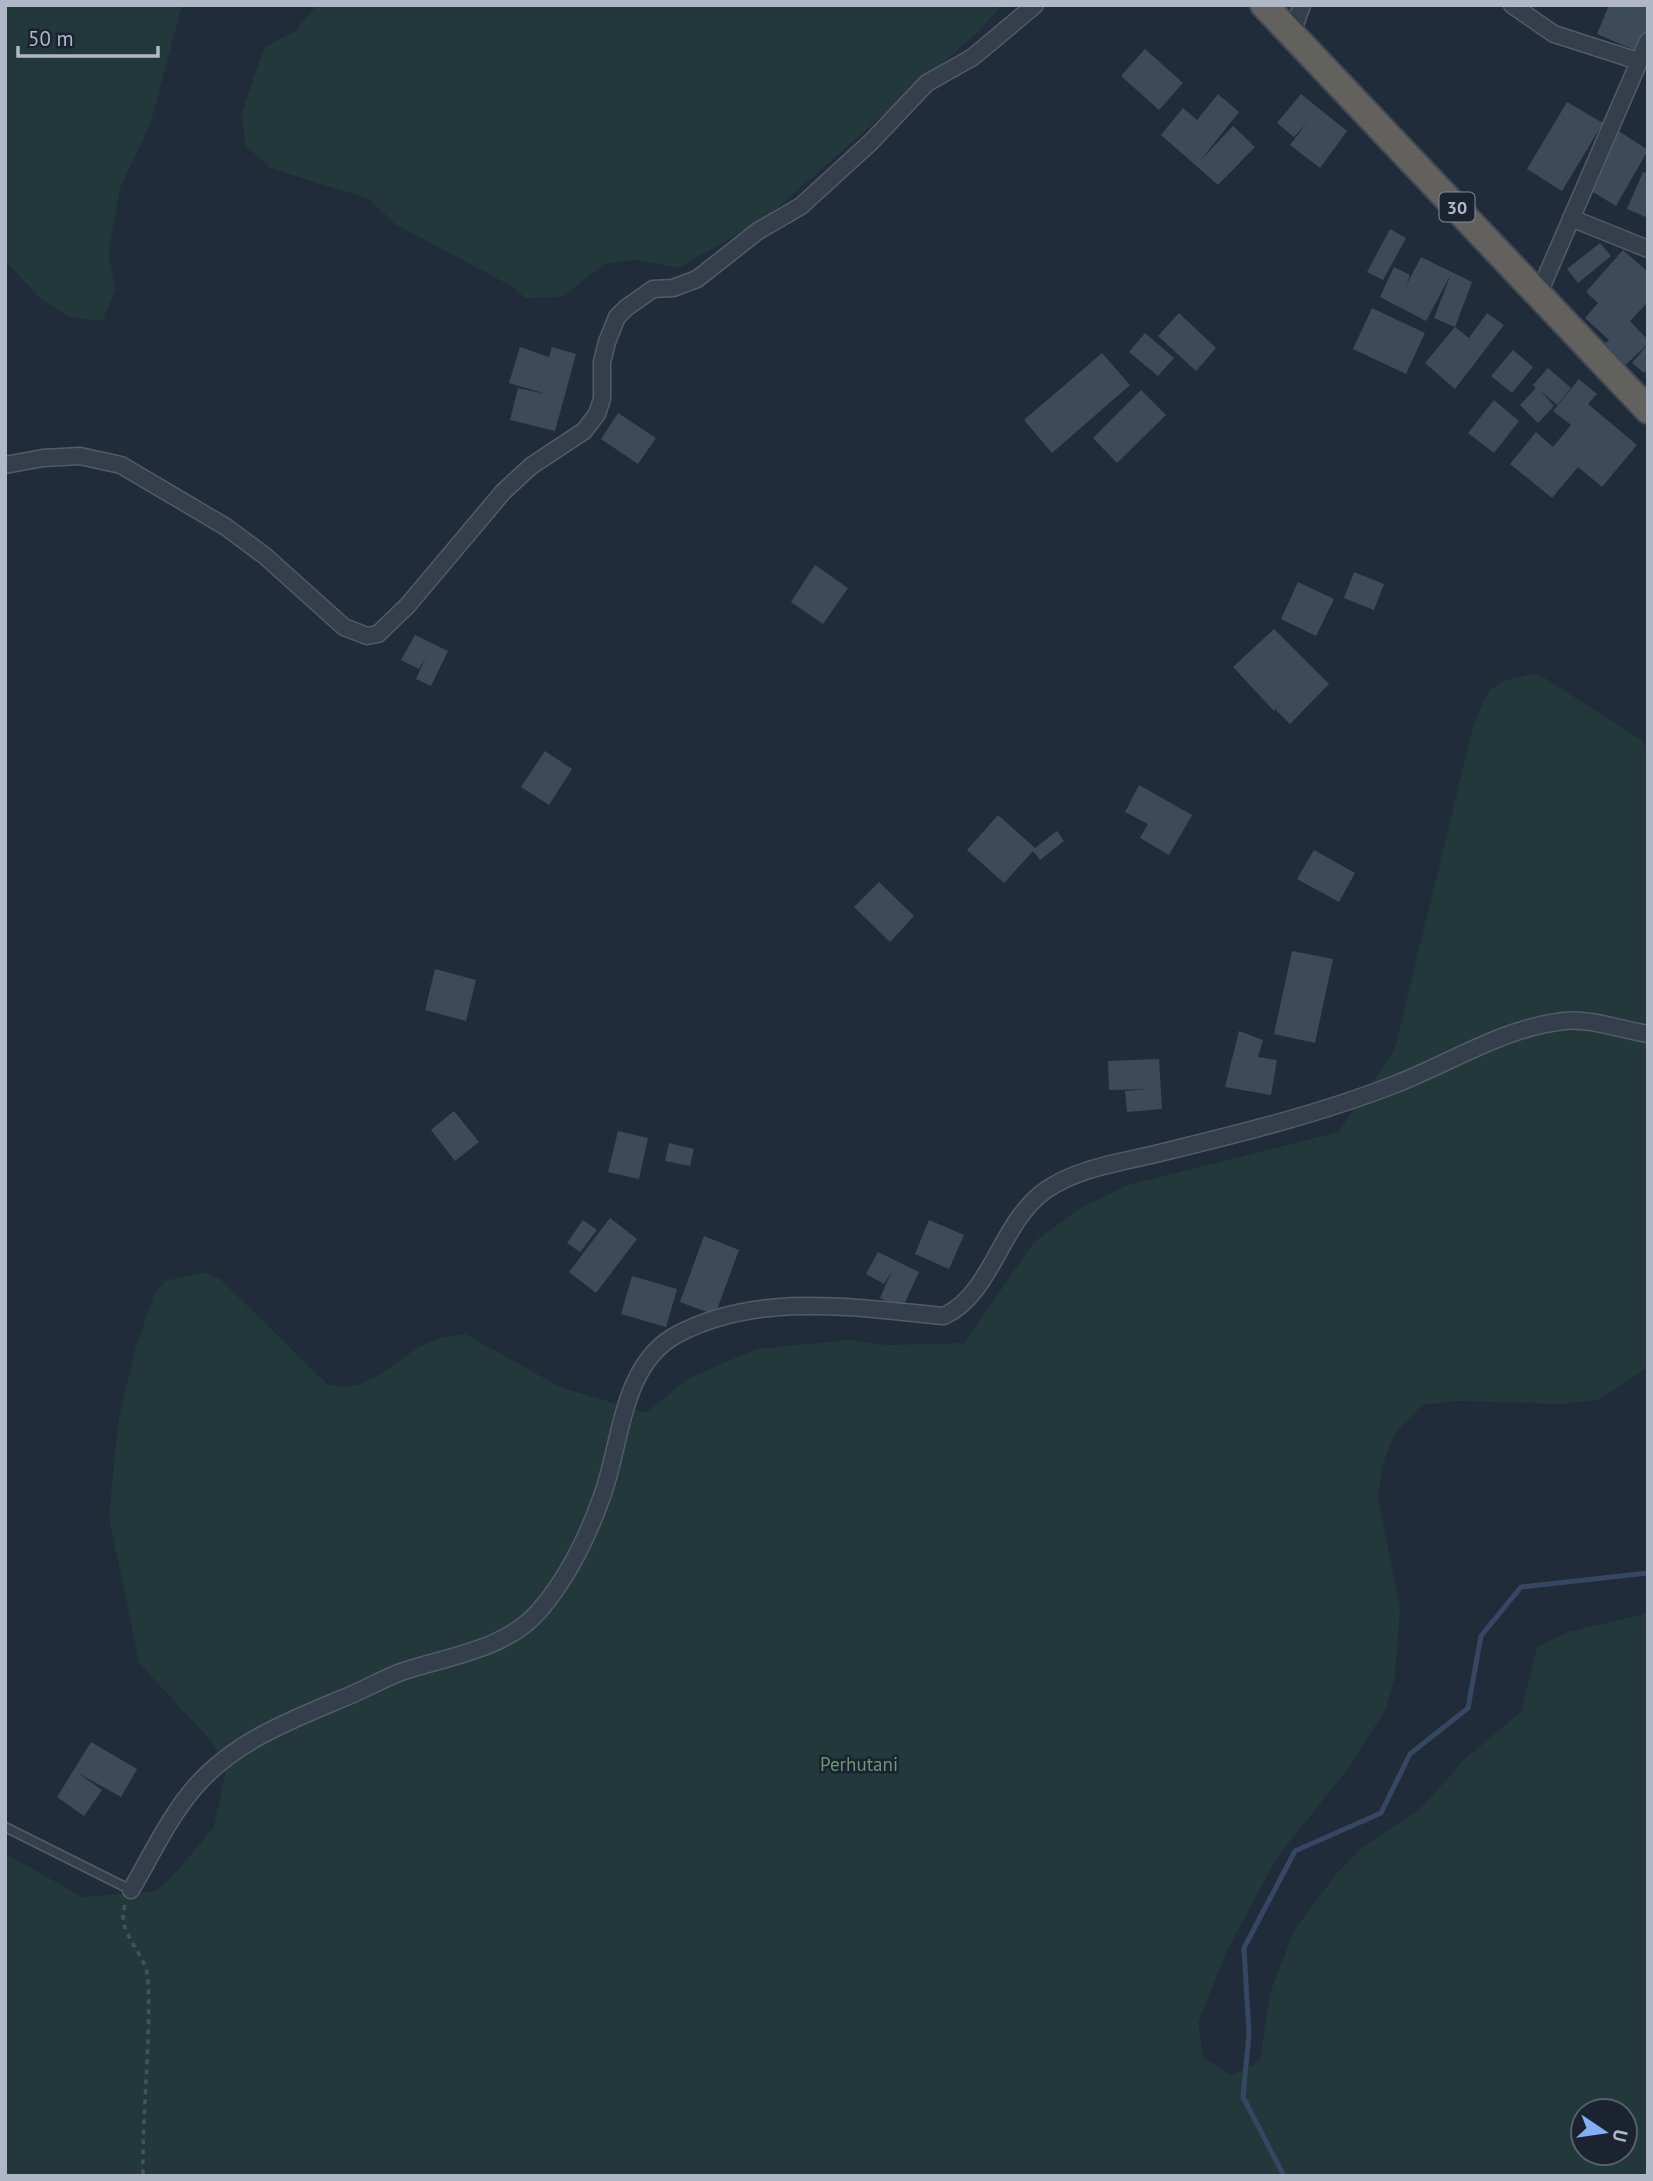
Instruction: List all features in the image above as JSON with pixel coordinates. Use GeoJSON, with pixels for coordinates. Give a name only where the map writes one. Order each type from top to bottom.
{"type":"FeatureCollection","features":[{"type":"Feature","properties":{"kind":"highway","name":"30"},"geometry":{"type":"LineString","coordinates":[[1264,5],[1648,410]]}},
{"type":"Feature","properties":{"kind":"street"},"geometry":{"type":"LineString","coordinates":[[5,465],[51,457],[80,456],[121,465],[226,527],[265,556],[344,627],[367,636],[378,634],[408,605],[503,492],[531,466],[584,431],[599,406],[604,378],[602,362],[607,342],[617,317],[626,308],[653,289],[673,288],[697,279],[758,231],[801,206],[871,142],[927,83],[973,57],[1035,5]]}},
{"type":"Feature","properties":{"kind":"street"},"geometry":{"type":"LineString","coordinates":[[1292,33],[1302,5]]}},
{"type":"Feature","properties":{"kind":"street"},"geometry":{"type":"LineString","coordinates":[[1512,5],[1554,34],[1638,61]]}},
{"type":"Feature","properties":{"kind":"street"},"geometry":{"type":"LineString","coordinates":[[1539,293],[1648,41]]}},
{"type":"Feature","properties":{"kind":"street"},"geometry":{"type":"LineString","coordinates":[[1571,218],[1648,249]]}},
{"type":"Feature","properties":{"kind":"street"},"geometry":{"type":"LineString","coordinates":[[131,1890],[176,1813],[195,1787],[222,1761],[282,1723],[400,1673],[478,1650],[514,1631],[539,1611],[569,1569],[601,1499],[632,1389],[650,1357],[676,1335],[762,1307],[824,1305],[944,1316],[960,1307],[977,1287],[1015,1220],[1046,1190],[1089,1170],[1325,1109],[1397,1083],[1512,1032],[1576,1021],[1648,1034]]}},
{"type":"Feature","properties":{"kind":"lane"},"geometry":{"type":"LineString","coordinates":[[5,1827],[131,1890]]}},
{"type":"Feature","properties":{"kind":"path"},"geometry":{"type":"LineString","coordinates":[[131,1890],[121,1916],[128,1938],[148,1977],[143,2176]]}},
{"type":"Feature","properties":{"kind":"green space"},"geometry":{"type":"Polygon","coordinates":[[[5,5],[182,5],[150,125],[120,188],[108,255],[116,289],[102,321],[69,317],[41,299],[5,261],[5,5]]]}},
{"type":"Feature","properties":{"kind":"green space"},"geometry":{"type":"Polygon","coordinates":[[[317,5],[1002,5],[979,31],[768,216],[679,268],[637,260],[606,263],[562,297],[525,298],[513,287],[395,224],[369,199],[270,168],[245,145],[242,113],[264,48],[295,31],[317,5]]]}},
{"type":"Feature","properties":{"kind":"green space","name":"Perhutani"},"geometry":{"type":"Polygon","coordinates":[[[1537,673],[1641,740],[1648,749],[1648,1367],[1598,1400],[1562,1404],[1458,1401],[1422,1405],[1395,1433],[1382,1466],[1378,1498],[1400,1606],[1395,1677],[1386,1709],[1347,1770],[1278,1856],[1226,1952],[1198,2022],[1203,2057],[1231,2076],[1260,2061],[1270,1993],[1295,1929],[1337,1873],[1361,1848],[1419,1810],[1466,1758],[1521,1712],[1537,1647],[1568,1632],[1648,1613],[1648,2176],[5,2176],[5,1854],[83,1897],[155,1891],[170,1879],[214,1827],[225,1775],[222,1761],[213,1743],[139,1663],[109,1517],[118,1423],[135,1350],[154,1295],[165,1281],[204,1272],[219,1278],[327,1384],[357,1385],[382,1373],[419,1347],[432,1341],[465,1334],[560,1387],[646,1413],[689,1378],[757,1349],[849,1340],[888,1345],[964,1343],[1034,1242],[1079,1209],[1128,1185],[1338,1132],[1394,1052],[1473,727],[1489,693],[1494,687],[1510,679],[1537,673]]]}},
{"type":"Feature","properties":{"kind":"building"},"geometry":{"type":"Polygon","coordinates":[[[1609,5],[1648,7],[1648,33],[1639,52],[1597,34],[1609,5]]]}},
{"type":"Feature","properties":{"kind":"building"},"geometry":{"type":"Polygon","coordinates":[[[1145,49],[1183,83],[1159,110],[1121,76],[1145,49]]]}},
{"type":"Feature","properties":{"kind":"building"},"geometry":{"type":"Polygon","coordinates":[[[1218,94],[1239,112],[1200,161],[1233,126],[1255,147],[1218,185],[1161,135],[1183,108],[1197,120],[1218,94]]]}},
{"type":"Feature","properties":{"kind":"building"},"geometry":{"type":"Polygon","coordinates":[[[1301,94],[1347,131],[1320,168],[1290,145],[1307,123],[1294,137],[1277,123],[1301,94]]]}},
{"type":"Feature","properties":{"kind":"building"},"geometry":{"type":"Polygon","coordinates":[[[1567,102],[1603,123],[1562,191],[1527,169],[1567,102]]]}},
{"type":"Feature","properties":{"kind":"building"},"geometry":{"type":"Polygon","coordinates":[[[1617,130],[1648,150],[1616,206],[1593,192],[1604,153],[1617,130]]]}},
{"type":"Feature","properties":{"kind":"building"},"geometry":{"type":"Polygon","coordinates":[[[1643,172],[1648,174],[1648,218],[1627,209],[1643,172]]]}},
{"type":"Feature","properties":{"kind":"building"},"geometry":{"type":"Polygon","coordinates":[[[1390,229],[1406,238],[1383,280],[1367,272],[1390,229]]]}},
{"type":"Feature","properties":{"kind":"building"},"geometry":{"type":"Polygon","coordinates":[[[1600,243],[1611,256],[1578,283],[1567,269],[1600,243]]]}},
{"type":"Feature","properties":{"kind":"building"},"geometry":{"type":"Polygon","coordinates":[[[1623,250],[1648,272],[1648,302],[1630,321],[1648,340],[1648,344],[1621,369],[1601,348],[1609,340],[1585,318],[1598,303],[1586,292],[1623,250]]]}},
{"type":"Feature","properties":{"kind":"building"},"geometry":{"type":"Polygon","coordinates":[[[1421,257],[1472,282],[1455,327],[1434,318],[1451,274],[1426,321],[1380,297],[1394,267],[1410,275],[1406,286],[1421,257]]]}},
{"type":"Feature","properties":{"kind":"building"},"geometry":{"type":"Polygon","coordinates":[[[1372,308],[1425,333],[1406,374],[1353,349],[1372,308]]]}},
{"type":"Feature","properties":{"kind":"building"},"geometry":{"type":"Polygon","coordinates":[[[1179,313],[1216,348],[1196,371],[1158,336],[1179,313]]]}},
{"type":"Feature","properties":{"kind":"building"},"geometry":{"type":"Polygon","coordinates":[[[1487,313],[1504,325],[1455,389],[1425,363],[1455,327],[1469,338],[1487,313]]]}},
{"type":"Feature","properties":{"kind":"building"},"geometry":{"type":"Polygon","coordinates":[[[1145,333],[1174,358],[1158,376],[1129,352],[1145,333]]]}},
{"type":"Feature","properties":{"kind":"building"},"geometry":{"type":"Polygon","coordinates":[[[1648,344],[1648,369],[1644,373],[1632,363],[1648,344]]]}},
{"type":"Feature","properties":{"kind":"building"},"geometry":{"type":"Polygon","coordinates":[[[520,347],[549,357],[552,347],[576,354],[555,431],[510,420],[518,388],[549,395],[509,383],[520,347]]]}},
{"type":"Feature","properties":{"kind":"building"},"geometry":{"type":"Polygon","coordinates":[[[1513,350],[1533,367],[1512,393],[1491,376],[1513,350]]]}},
{"type":"Feature","properties":{"kind":"building"},"geometry":{"type":"Polygon","coordinates":[[[1102,353],[1130,385],[1052,453],[1024,420],[1102,353]]]}},
{"type":"Feature","properties":{"kind":"building"},"geometry":{"type":"Polygon","coordinates":[[[1548,368],[1571,388],[1557,405],[1541,391],[1554,406],[1538,423],[1520,405],[1536,388],[1533,385],[1548,368]]]}},
{"type":"Feature","properties":{"kind":"building"},"geometry":{"type":"Polygon","coordinates":[[[1579,379],[1597,394],[1588,404],[1637,445],[1602,487],[1578,467],[1552,498],[1510,464],[1536,432],[1553,447],[1571,425],[1553,411],[1579,379]]]}},
{"type":"Feature","properties":{"kind":"building"},"geometry":{"type":"Polygon","coordinates":[[[1141,390],[1166,415],[1117,463],[1093,438],[1141,390]]]}},
{"type":"Feature","properties":{"kind":"building"},"geometry":{"type":"Polygon","coordinates":[[[1494,400],[1519,421],[1494,453],[1468,433],[1494,400]]]}},
{"type":"Feature","properties":{"kind":"building"},"geometry":{"type":"Polygon","coordinates":[[[618,413],[656,438],[638,464],[601,439],[618,413]]]}},
{"type":"Feature","properties":{"kind":"building"},"geometry":{"type":"Polygon","coordinates":[[[815,565],[848,588],[823,624],[791,602],[815,565]]]}},
{"type":"Feature","properties":{"kind":"building"},"geometry":{"type":"Polygon","coordinates":[[[1354,572],[1384,584],[1374,610],[1344,598],[1354,572]]]}},
{"type":"Feature","properties":{"kind":"building"},"geometry":{"type":"Polygon","coordinates":[[[1298,582],[1334,599],[1316,636],[1281,619],[1298,582]]]}},
{"type":"Feature","properties":{"kind":"building"},"geometry":{"type":"Polygon","coordinates":[[[1274,629],[1329,684],[1290,724],[1276,710],[1286,699],[1274,711],[1233,667],[1274,629]]]}},
{"type":"Feature","properties":{"kind":"building"},"geometry":{"type":"Polygon","coordinates":[[[415,635],[448,651],[431,686],[416,679],[426,657],[419,669],[401,660],[415,635]]]}},
{"type":"Feature","properties":{"kind":"building"},"geometry":{"type":"Polygon","coordinates":[[[545,751],[572,769],[549,805],[521,787],[545,751]]]}},
{"type":"Feature","properties":{"kind":"building"},"geometry":{"type":"Polygon","coordinates":[[[1139,785],[1192,815],[1169,855],[1140,838],[1148,824],[1125,812],[1139,785]]]}},
{"type":"Feature","properties":{"kind":"building"},"geometry":{"type":"Polygon","coordinates":[[[998,815],[1035,848],[1057,831],[1064,841],[1040,860],[1033,851],[1004,883],[967,850],[998,815]]]}},
{"type":"Feature","properties":{"kind":"building"},"geometry":{"type":"Polygon","coordinates":[[[1314,850],[1355,873],[1339,902],[1297,879],[1314,850]]]}},
{"type":"Feature","properties":{"kind":"building"},"geometry":{"type":"Polygon","coordinates":[[[879,882],[914,916],[890,942],[854,907],[879,882]]]}},
{"type":"Feature","properties":{"kind":"building"},"geometry":{"type":"Polygon","coordinates":[[[1292,951],[1333,959],[1315,1043],[1274,1034],[1292,951]]]}},
{"type":"Feature","properties":{"kind":"building"},"geometry":{"type":"Polygon","coordinates":[[[435,969],[476,980],[466,1021],[425,1010],[435,969]]]}},
{"type":"Feature","properties":{"kind":"building"},"geometry":{"type":"Polygon","coordinates":[[[1239,1031],[1263,1040],[1258,1057],[1277,1060],[1271,1095],[1225,1087],[1239,1031]]]}},
{"type":"Feature","properties":{"kind":"building"},"geometry":{"type":"Polygon","coordinates":[[[1159,1059],[1162,1109],[1127,1112],[1125,1091],[1148,1089],[1109,1090],[1108,1061],[1159,1059]]]}},
{"type":"Feature","properties":{"kind":"building"},"geometry":{"type":"Polygon","coordinates":[[[454,1111],[479,1142],[455,1161],[431,1130],[454,1111]]]}},
{"type":"Feature","properties":{"kind":"building"},"geometry":{"type":"Polygon","coordinates":[[[618,1131],[648,1138],[639,1179],[608,1172],[618,1131]]]}},
{"type":"Feature","properties":{"kind":"building"},"geometry":{"type":"Polygon","coordinates":[[[669,1143],[694,1149],[690,1166],[665,1161],[669,1143]]]}},
{"type":"Feature","properties":{"kind":"building"},"geometry":{"type":"Polygon","coordinates":[[[610,1218],[637,1239],[596,1293],[569,1272],[610,1218]]]}},
{"type":"Feature","properties":{"kind":"building"},"geometry":{"type":"Polygon","coordinates":[[[583,1220],[597,1230],[580,1252],[567,1243],[583,1220]]]}},
{"type":"Feature","properties":{"kind":"building"},"geometry":{"type":"Polygon","coordinates":[[[929,1220],[964,1235],[949,1269],[915,1254],[929,1220]]]}},
{"type":"Feature","properties":{"kind":"building"},"geometry":{"type":"Polygon","coordinates":[[[704,1236],[739,1250],[715,1315],[680,1302],[704,1236]]]}},
{"type":"Feature","properties":{"kind":"building"},"geometry":{"type":"Polygon","coordinates":[[[878,1252],[919,1272],[902,1309],[880,1298],[892,1271],[884,1284],[866,1274],[878,1252]]]}},
{"type":"Feature","properties":{"kind":"building"},"geometry":{"type":"Polygon","coordinates":[[[632,1276],[677,1289],[666,1327],[621,1314],[632,1276]]]}},
{"type":"Feature","properties":{"kind":"building"},"geometry":{"type":"Polygon","coordinates":[[[91,1742],[137,1769],[121,1797],[78,1773],[102,1790],[84,1816],[57,1797],[91,1742]]]}},
{"type":"Feature","properties":{"kind":"waterway"},"geometry":{"type":"LineString","coordinates":[[1284,2176],[1243,2097],[1249,2034],[1244,1948],[1295,1851],[1381,1813],[1410,1754],[1468,1708],[1481,1636],[1521,1587],[1648,1573]]}}]}
